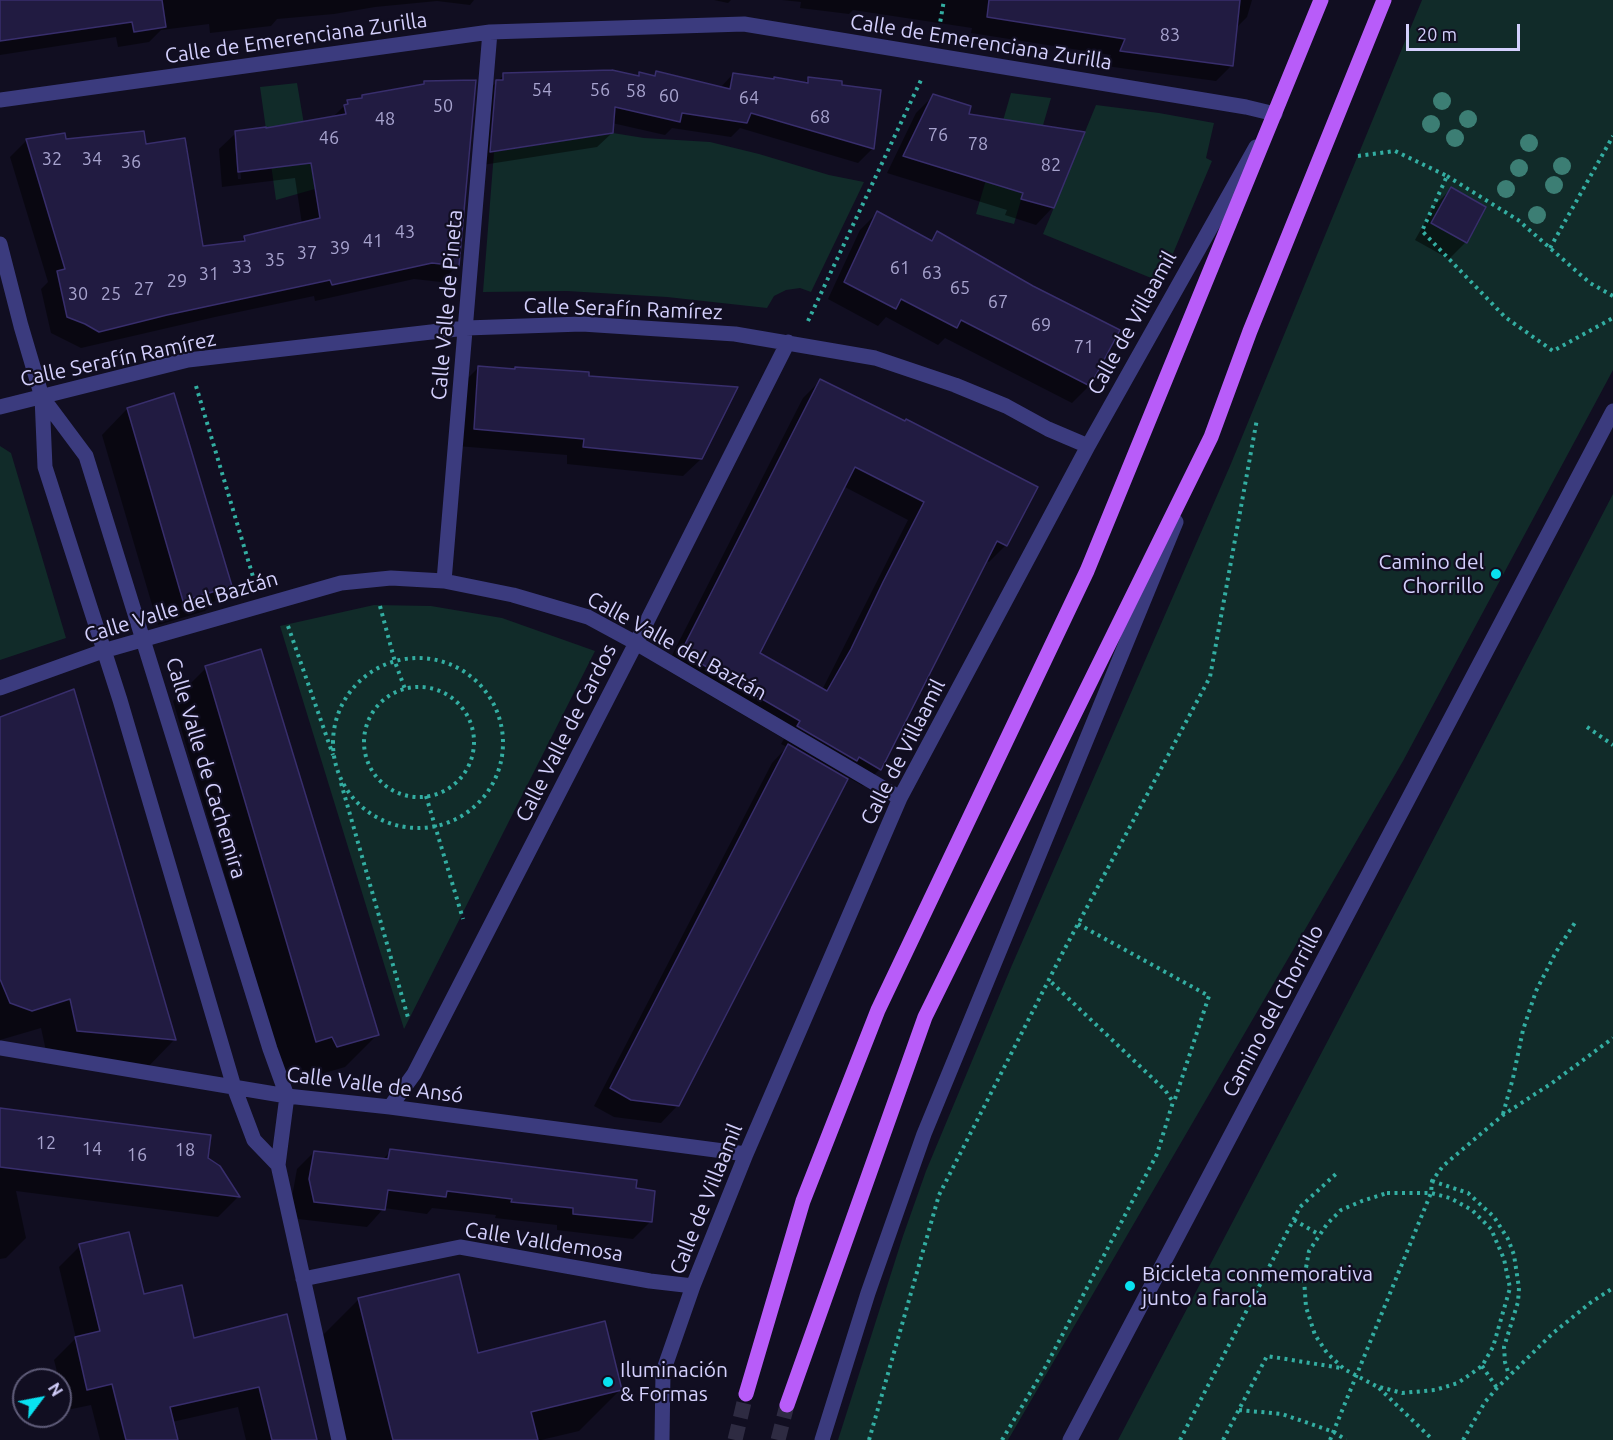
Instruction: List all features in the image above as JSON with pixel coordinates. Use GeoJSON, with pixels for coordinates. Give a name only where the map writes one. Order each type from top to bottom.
{"type":"FeatureCollection","features":[{"type":"Feature","properties":{"kind":"main road","name":"Calle de Villaamil"},"geometry":{"type":"LineString","coordinates":[[746,1394],[803,1201],[878,1010],[1087,571],[1321,0]]}},
{"type":"Feature","properties":{"kind":"main road"},"geometry":{"type":"LineString","coordinates":[[787,1405],[925,1017],[1211,437],[1255,320],[1384,0]]}},
{"type":"Feature","properties":{"kind":"street","name":"Calle de Emerenciana Zurilla"},"geometry":{"type":"LineString","coordinates":[[0,100],[490,32],[744,24],[1246,107],[1273,117]]}},
{"type":"Feature","properties":{"kind":"street","name":"Calle Valle de Pineta"},"geometry":{"type":"LineString","coordinates":[[444,581],[490,32]]}},
{"type":"Feature","properties":{"kind":"street","name":"Calle de Villaamil"},"geometry":{"type":"LineString","coordinates":[[662,1440],[663,1372],[693,1286],[746,1154],[900,798],[1088,446],[1273,117]]}},
{"type":"Feature","properties":{"kind":"street","name":"Calle Valle de Cachemira"},"geometry":{"type":"LineString","coordinates":[[0,244],[42,397],[45,467],[120,700],[234,1087],[254,1140],[278,1165]]}},
{"type":"Feature","properties":{"kind":"street","name":"Calle Serafín Ramírez"},"geometry":{"type":"LineString","coordinates":[[0,407],[188,360],[466,328],[582,324],[735,334],[875,358],[955,385],[1006,406],[1048,429],[1088,446]]}},
{"type":"Feature","properties":{"kind":"street","name":"Calle Valle de Cardos"},"geometry":{"type":"LineString","coordinates":[[390,1107],[414,1074],[788,342]]}},
{"type":"Feature","properties":{"kind":"street","name":"Calle Valle de Cachemira"},"geometry":{"type":"LineString","coordinates":[[42,397],[86,456],[270,1049],[287,1096],[278,1165],[303,1279]]}},
{"type":"Feature","properties":{"kind":"street","name":"Camino del Chorrillo"},"geometry":{"type":"LineString","coordinates":[[1070,1440],[1613,411]]}},
{"type":"Feature","properties":{"kind":"street"},"geometry":{"type":"LineString","coordinates":[[822,1440],[868,1293],[924,1134],[1211,437]]}},
{"type":"Feature","properties":{"kind":"street","name":"Calle Valle del Baztán"},"geometry":{"type":"LineString","coordinates":[[0,688],[103,651],[341,583],[391,578],[444,581],[513,595],[588,617],[900,798]]}},
{"type":"Feature","properties":{"kind":"street","name":"Calle Valle de Ansó"},"geometry":{"type":"LineString","coordinates":[[0,1047],[287,1096],[390,1107],[746,1154]]}},
{"type":"Feature","properties":{"kind":"street","name":"Calle Valldemosa"},"geometry":{"type":"LineString","coordinates":[[303,1279],[460,1247],[650,1281],[693,1286]]}},
{"type":"Feature","properties":{"kind":"street"},"geometry":{"type":"LineString","coordinates":[[303,1279],[339,1440]]}},
{"type":"Feature","properties":{"kind":"path"},"geometry":{"type":"LineString","coordinates":[[938,38],[944,0]]}},
{"type":"Feature","properties":{"kind":"path"},"geometry":{"type":"LineString","coordinates":[[807,324],[934,56]]}},
{"type":"Feature","properties":{"kind":"path"},"geometry":{"type":"LineString","coordinates":[[1550,248],[1613,136]]}},
{"type":"Feature","properties":{"kind":"path"},"geometry":{"type":"LineString","coordinates":[[1358,156],[1395,151],[1447,176],[1518,220],[1590,283],[1613,296]]}},
{"type":"Feature","properties":{"kind":"path"},"geometry":{"type":"LineString","coordinates":[[1447,176],[1422,231],[1505,317],[1553,351],[1613,318]]}},
{"type":"Feature","properties":{"kind":"path"},"geometry":{"type":"LineString","coordinates":[[188,360],[255,584]]}},
{"type":"Feature","properties":{"kind":"path"},"geometry":{"type":"LineString","coordinates":[[869,1440],[939,1195],[1078,924],[1210,677],[1257,419]]}},
{"type":"Feature","properties":{"kind":"path"},"geometry":{"type":"LineString","coordinates":[[379,602],[395,662],[405,689]]}},
{"type":"Feature","properties":{"kind":"path"},"geometry":{"type":"LineString","coordinates":[[286,620],[335,762],[411,1025]]}},
{"type":"Feature","properties":{"kind":"path"},"geometry":{"type":"LineString","coordinates":[[420,658],[444,662],[466,673],[485,690],[497,712],[503,736],[502,761],[493,784],[472,809],[458,819],[435,827],[409,828],[383,821],[362,807],[345,786],[335,762],[334,730],[336,719],[345,700],[358,683],[375,670],[395,662],[420,658]]}},
{"type":"Feature","properties":{"kind":"path"},"geometry":{"type":"LineString","coordinates":[[421,687],[437,690],[451,698],[463,709],[470,723],[473,739],[472,756],[466,770],[455,783],[442,792],[426,796],[410,796],[394,791],[380,782],[370,768],[365,753],[364,736],[372,713],[390,695],[405,689],[421,687]]}},
{"type":"Feature","properties":{"kind":"path"},"geometry":{"type":"LineString","coordinates":[[1587,727],[1613,745]]}},
{"type":"Feature","properties":{"kind":"path"},"geometry":{"type":"LineString","coordinates":[[426,796],[464,920]]}},
{"type":"Feature","properties":{"kind":"path"},"geometry":{"type":"LineString","coordinates":[[1503,1114],[1513,1078],[1522,1030],[1536,991],[1556,952],[1576,921]]}},
{"type":"Feature","properties":{"kind":"path"},"geometry":{"type":"LineString","coordinates":[[1002,1440],[1046,1366],[1157,1154],[1209,996],[1078,924]]}},
{"type":"Feature","properties":{"kind":"path"},"geometry":{"type":"LineString","coordinates":[[1049,980],[1165,1090],[1173,1102]]}},
{"type":"Feature","properties":{"kind":"path"},"geometry":{"type":"LineString","coordinates":[[1330,1440],[1431,1193],[1432,1181],[1443,1166],[1503,1114],[1552,1083],[1613,1038]]}},
{"type":"Feature","properties":{"kind":"path"},"geometry":{"type":"LineString","coordinates":[[1180,1440],[1300,1207],[1337,1173]]}},
{"type":"Feature","properties":{"kind":"path"},"geometry":{"type":"LineString","coordinates":[[1432,1181],[1468,1193],[1494,1217],[1508,1239],[1514,1255],[1520,1288],[1504,1347],[1504,1362],[1509,1375]]}},
{"type":"Feature","properties":{"kind":"path"},"geometry":{"type":"LineString","coordinates":[[1344,1369],[1327,1353],[1315,1335],[1306,1307],[1304,1279],[1309,1251],[1327,1224],[1341,1210],[1387,1193],[1431,1193],[1450,1198],[1472,1209],[1491,1229],[1504,1259],[1510,1288],[1493,1347],[1482,1366],[1458,1383],[1435,1390],[1402,1393],[1376,1386]]}},
{"type":"Feature","properties":{"kind":"path"},"geometry":{"type":"LineString","coordinates":[[1293,1220],[1320,1235]]}},
{"type":"Feature","properties":{"kind":"path"},"geometry":{"type":"LineString","coordinates":[[1463,1440],[1485,1402],[1509,1375],[1552,1334],[1590,1303],[1613,1288]]}},
{"type":"Feature","properties":{"kind":"path"},"geometry":{"type":"LineString","coordinates":[[1223,1440],[1267,1356],[1344,1369],[1357,1375],[1392,1399],[1433,1440]]}},
{"type":"Feature","properties":{"kind":"path"},"geometry":{"type":"LineString","coordinates":[[1482,1366],[1497,1388]]}},
{"type":"Feature","properties":{"kind":"path"},"geometry":{"type":"LineString","coordinates":[[1238,1410],[1282,1414],[1334,1432],[1346,1440]]}},
{"type":"Feature","properties":{"kind":"green space"},"geometry":{"type":"Polygon","coordinates":[[[1422,0],[1613,0],[1613,370],[1403,761],[1008,1440],[838,1440],[926,1171],[1012,965],[1230,466],[1422,0]]]}},
{"type":"Feature","properties":{"kind":"green space"},"geometry":{"type":"Polygon","coordinates":[[[297,83],[315,189],[276,200],[260,87],[297,83]]]}},
{"type":"Feature","properties":{"kind":"green space"},"geometry":{"type":"Polygon","coordinates":[[[1011,93],[1051,98],[1014,224],[976,214],[1011,93]]]}},
{"type":"Feature","properties":{"kind":"green space"},"geometry":{"type":"Polygon","coordinates":[[[1096,105],[1214,123],[1206,158],[1212,161],[1161,282],[1043,234],[1096,105]]]}},
{"type":"Feature","properties":{"kind":"green space"},"geometry":{"type":"Polygon","coordinates":[[[613,133],[644,138],[710,142],[829,175],[864,182],[811,292],[800,288],[786,290],[774,296],[767,308],[667,297],[567,291],[483,292],[494,152],[613,133]]]}},
{"type":"Feature","properties":{"kind":"green space"},"geometry":{"type":"Polygon","coordinates":[[[0,446],[11,453],[66,638],[0,660],[0,446]]]}},
{"type":"Feature","properties":{"kind":"green space"},"geometry":{"type":"Polygon","coordinates":[[[1613,494],[1613,1440],[1118,1440],[1416,873],[1613,494]]]}},
{"type":"Feature","properties":{"kind":"green space"},"geometry":{"type":"Polygon","coordinates":[[[374,605],[431,606],[502,618],[595,651],[404,1029],[280,626],[374,605]]]}},
{"type":"Feature","properties":{"kind":"building"},"geometry":{"type":"Polygon","coordinates":[[[0,0],[162,0],[166,27],[134,32],[132,22],[0,41],[0,0]]]}},
{"type":"Feature","properties":{"kind":"building"},"geometry":{"type":"Polygon","coordinates":[[[989,0],[1240,0],[1233,66],[1120,51],[1125,39],[987,17],[989,0]]]}},
{"type":"Feature","properties":{"kind":"building"},"geometry":{"type":"Polygon","coordinates":[[[612,70],[639,76],[639,72],[655,76],[656,71],[730,89],[733,73],[808,83],[808,77],[842,81],[842,85],[881,90],[874,149],[751,113],[747,123],[682,113],[680,122],[615,107],[613,133],[490,152],[496,80],[503,80],[503,73],[612,70]]]}},
{"type":"Feature","properties":{"kind":"building"},"geometry":{"type":"Polygon","coordinates":[[[476,80],[459,266],[432,263],[332,285],[330,280],[99,332],[67,317],[57,271],[65,269],[26,139],[65,133],[66,139],[144,131],[146,144],[185,138],[203,246],[245,241],[244,236],[320,218],[311,163],[238,172],[235,131],[346,114],[344,105],[348,104],[347,100],[362,98],[362,95],[424,84],[424,81],[476,80]]]}},
{"type":"Feature","properties":{"kind":"building"},"geometry":{"type":"Polygon","coordinates":[[[933,94],[971,106],[969,114],[1085,132],[1054,208],[1021,199],[1023,193],[903,156],[933,94]]]}},
{"type":"Feature","properties":{"kind":"building"},"geometry":{"type":"Polygon","coordinates":[[[1451,187],[1486,207],[1467,243],[1431,223],[1451,187]]]}},
{"type":"Feature","properties":{"kind":"building"},"geometry":{"type":"Polygon","coordinates":[[[877,211],[932,241],[937,231],[1033,286],[1120,330],[1090,386],[961,320],[957,328],[901,299],[896,309],[844,282],[877,211]]]}},
{"type":"Feature","properties":{"kind":"building"},"geometry":{"type":"Polygon","coordinates":[[[478,366],[589,372],[589,376],[738,387],[702,459],[583,447],[584,439],[474,429],[478,366]]]}},
{"type":"Feature","properties":{"kind":"building"},"geometry":{"type":"Polygon","coordinates":[[[820,379],[905,421],[906,419],[1038,487],[1007,546],[997,541],[881,770],[859,757],[857,761],[797,726],[800,721],[681,652],[820,379]],[[855,467],[760,653],[827,691],[851,649],[924,502],[855,467]]]}},
{"type":"Feature","properties":{"kind":"building"},"geometry":{"type":"Polygon","coordinates":[[[174,393],[232,586],[183,601],[127,408],[174,393]]]}},
{"type":"Feature","properties":{"kind":"building"},"geometry":{"type":"Polygon","coordinates":[[[261,649],[379,1035],[337,1047],[332,1037],[316,1042],[205,666],[261,649]]]}},
{"type":"Feature","properties":{"kind":"building"},"geometry":{"type":"Polygon","coordinates":[[[74,689],[176,1040],[77,1031],[70,999],[32,1011],[10,1003],[0,979],[0,717],[74,689]]]}},
{"type":"Feature","properties":{"kind":"building"},"geometry":{"type":"Polygon","coordinates":[[[788,744],[848,779],[679,1106],[631,1100],[610,1088],[788,744]]]}},
{"type":"Feature","properties":{"kind":"building"},"geometry":{"type":"Polygon","coordinates":[[[0,1108],[211,1135],[208,1158],[220,1166],[240,1197],[0,1167],[0,1108]]]}},
{"type":"Feature","properties":{"kind":"building"},"geometry":{"type":"Polygon","coordinates":[[[390,1149],[637,1180],[636,1188],[655,1191],[652,1222],[573,1214],[573,1208],[511,1202],[512,1199],[447,1191],[446,1197],[388,1190],[385,1210],[314,1202],[309,1179],[314,1151],[388,1159],[390,1149]]]}},
{"type":"Feature","properties":{"kind":"building"},"geometry":{"type":"Polygon","coordinates":[[[129,1232],[144,1294],[182,1285],[194,1338],[287,1314],[317,1440],[272,1440],[259,1387],[170,1407],[178,1440],[126,1440],[112,1384],[87,1390],[75,1337],[100,1331],[79,1244],[129,1232]]]}},
{"type":"Feature","properties":{"kind":"building"},"geometry":{"type":"Polygon","coordinates":[[[459,1274],[478,1353],[605,1321],[622,1390],[531,1412],[538,1440],[393,1440],[358,1298],[459,1274]]]}},
{"type":"Feature","properties":{"kind":"tunnel"},"geometry":{"type":"LineString","coordinates":[[735,1440],[746,1394]]}},
{"type":"Feature","properties":{"kind":"tunnel"},"geometry":{"type":"LineString","coordinates":[[778,1440],[787,1405]]}},
{"type":"Feature","properties":{"kind":"place","name":"Camino del Chorrillo"},"geometry":{"type":"Point","coordinates":[1496,574]}},
{"type":"Feature","properties":{"kind":"place","name":"Bicicleta conmemorativa junto a farola"},"geometry":{"type":"Point","coordinates":[1130,1286]}},
{"type":"Feature","properties":{"kind":"place","name":"Iluminación & Formas"},"geometry":{"type":"Point","coordinates":[608,1382]}}]}
